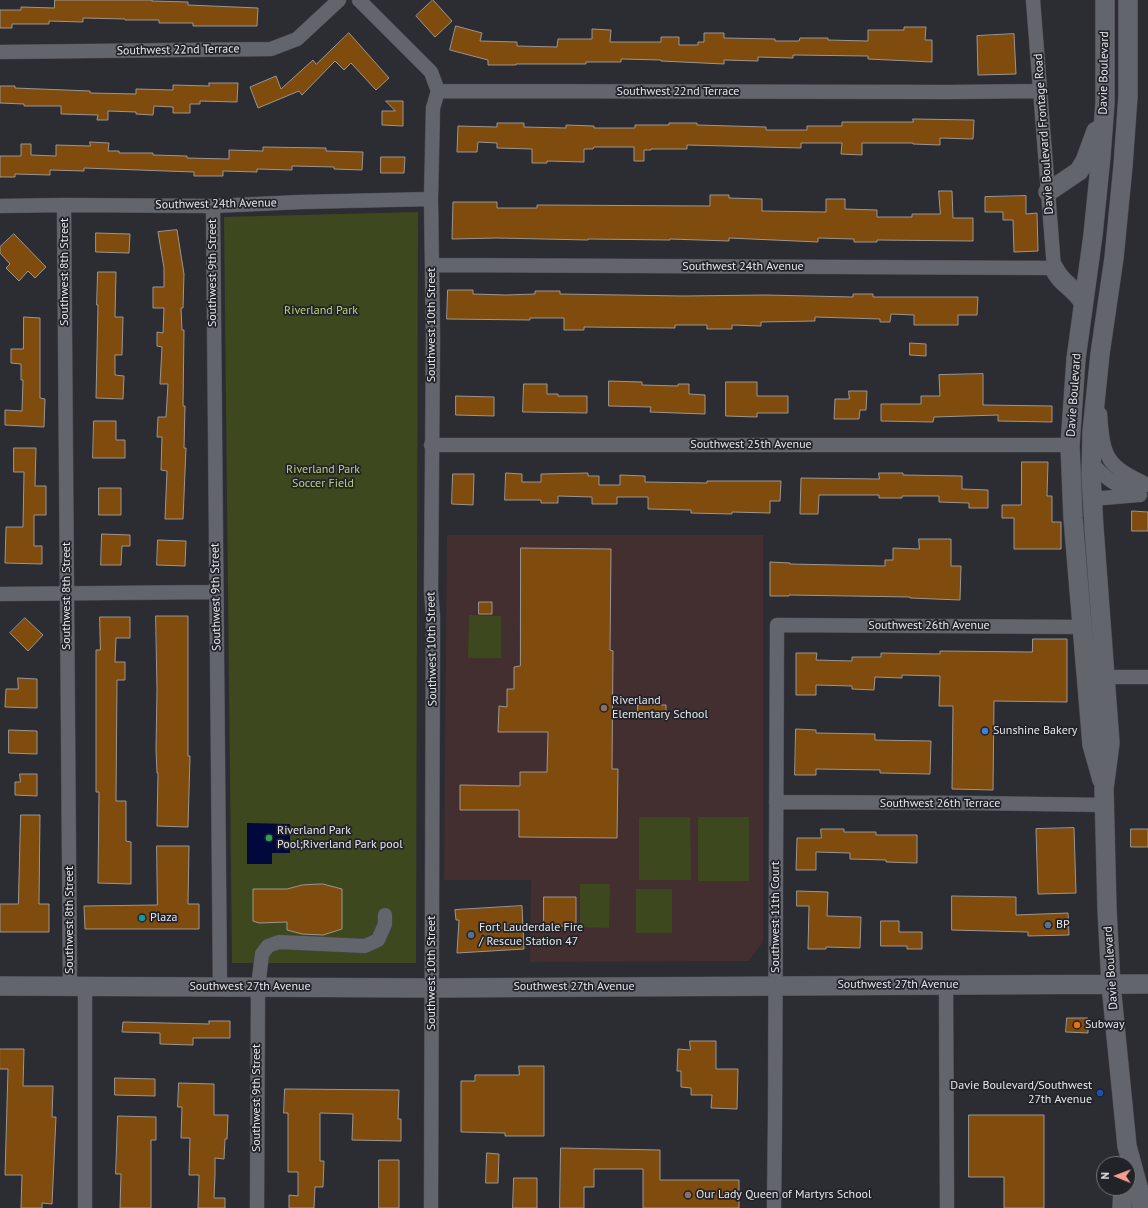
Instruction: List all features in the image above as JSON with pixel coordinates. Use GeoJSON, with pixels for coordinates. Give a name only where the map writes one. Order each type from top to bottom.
{"type":"FeatureCollection","features":[{"type":"Feature","properties":{"kind":"main road","name":"Davie Boulevard"},"geometry":{"type":"LineString","coordinates":[[1104,797],[1092,745],[1072,506],[1070,445],[1076,354],[1099,179],[1105,103],[1105,0]]}},
{"type":"Feature","properties":{"kind":"main road","name":"Davie Boulevard"},"geometry":{"type":"LineString","coordinates":[[1128,0],[1128,96],[1123,166],[1114,258],[1098,376],[1092,432],[1091,462],[1092,499],[1110,742],[1104,797],[1111,985],[1126,1155],[1141,1198],[1142,1208]]}},
{"type":"Feature","properties":{"kind":"main road"},"geometry":{"type":"LineString","coordinates":[[1048,192],[1075,175],[1082,167],[1105,103]]}},
{"type":"Feature","properties":{"kind":"main road"},"geometry":{"type":"LineString","coordinates":[[1054,268],[1059,278],[1074,290],[1083,302]]}},
{"type":"Feature","properties":{"kind":"main road"},"geometry":{"type":"LineString","coordinates":[[1073,398],[1080,439],[1091,462]]}},
{"type":"Feature","properties":{"kind":"main road"},"geometry":{"type":"LineString","coordinates":[[1070,445],[1082,478],[1094,528]]}},
{"type":"Feature","properties":{"kind":"main road","name":"Southwest 27th Avenue"},"geometry":{"type":"LineString","coordinates":[[0,986],[432,988],[1148,984]]}},
{"type":"Feature","properties":{"kind":"main road"},"geometry":{"type":"LineString","coordinates":[[1122,1208],[1123,1196]]}},
{"type":"Feature","properties":{"kind":"street","name":"Southwest 22nd Terrace"},"geometry":{"type":"LineString","coordinates":[[0,52],[271,49],[297,39],[340,0]]}},
{"type":"Feature","properties":{"kind":"street"},"geometry":{"type":"LineString","coordinates":[[358,0],[431,72],[438,91]]}},
{"type":"Feature","properties":{"kind":"street","name":"Davie Boulevard Frontage Road"},"geometry":{"type":"LineString","coordinates":[[1034,0],[1054,268]]}},
{"type":"Feature","properties":{"kind":"street","name":"Southwest 22nd Terrace"},"geometry":{"type":"LineString","coordinates":[[438,91],[1040,91]]}},
{"type":"Feature","properties":{"kind":"street","name":"Southwest 10th Street"},"geometry":{"type":"LineString","coordinates":[[431,1208],[433,617],[431,591],[431,200],[433,108],[438,91]]}},
{"type":"Feature","properties":{"kind":"street","name":"Southwest 24th Avenue"},"geometry":{"type":"LineString","coordinates":[[0,206],[213,206],[301,202],[431,200]]}},
{"type":"Feature","properties":{"kind":"street","name":"Southwest 8th Street"},"geometry":{"type":"LineString","coordinates":[[64,205],[67,594],[77,987],[85,1208]]}},
{"type":"Feature","properties":{"kind":"street","name":"Southwest 9th Street"},"geometry":{"type":"LineString","coordinates":[[213,206],[220,987]]}},
{"type":"Feature","properties":{"kind":"street","name":"Southwest 24th Avenue"},"geometry":{"type":"LineString","coordinates":[[432,265],[1054,268]]}},
{"type":"Feature","properties":{"kind":"street"},"geometry":{"type":"LineString","coordinates":[[1098,376],[1102,438],[1106,452],[1114,464],[1146,491]]}},
{"type":"Feature","properties":{"kind":"street","name":"Southwest 25th Avenue"},"geometry":{"type":"LineString","coordinates":[[431,445],[1070,445]]}},
{"type":"Feature","properties":{"kind":"street"},"geometry":{"type":"LineString","coordinates":[[1091,462],[1106,479],[1118,486],[1146,491]]}},
{"type":"Feature","properties":{"kind":"street"},"geometry":{"type":"LineString","coordinates":[[1092,499],[1146,491]]}},
{"type":"Feature","properties":{"kind":"street"},"geometry":{"type":"LineString","coordinates":[[0,594],[216,592]]}},
{"type":"Feature","properties":{"kind":"street","name":"Southwest 26th Avenue"},"geometry":{"type":"LineString","coordinates":[[777,625],[1082,627]]}},
{"type":"Feature","properties":{"kind":"street","name":"Southwest 11th Court"},"geometry":{"type":"LineString","coordinates":[[774,1208],[777,625]]}},
{"type":"Feature","properties":{"kind":"street"},"geometry":{"type":"LineString","coordinates":[[1105,677],[1148,676]]}},
{"type":"Feature","properties":{"kind":"street","name":"Southwest 26th Terrace"},"geometry":{"type":"LineString","coordinates":[[776,802],[971,803],[1104,797]]}},
{"type":"Feature","properties":{"kind":"street","name":"Southwest 9th Street"},"geometry":{"type":"LineString","coordinates":[[257,1208],[258,987],[262,954],[268,946],[279,942],[365,946],[378,940],[385,924],[385,914]]}},
{"type":"Feature","properties":{"kind":"street"},"geometry":{"type":"LineString","coordinates":[[946,985],[947,1208]]}},
{"type":"Feature","properties":{"kind":"shaded area","name":"Riverland Elementary School"},"geometry":{"type":"Polygon","coordinates":[[[447,535],[763,535],[763,942],[749,961],[530,962],[531,880],[444,880],[447,535]]]}},
{"type":"Feature","properties":{"kind":"shaded area","name":"Riverland Park Pool;Riverland Park pool"},"geometry":{"type":"Polygon","coordinates":[[[247,823],[290,824],[290,853],[272,853],[272,864],[247,864],[247,823]]]}},
{"type":"Feature","properties":{"kind":"green space","name":"Riverland Park"},"geometry":{"type":"Polygon","coordinates":[[[418,212],[416,963],[232,963],[224,217],[418,212]]]}},
{"type":"Feature","properties":{"kind":"green space"},"geometry":{"type":"Polygon","coordinates":[[[469,615],[501,616],[501,658],[468,658],[469,615]]]}},
{"type":"Feature","properties":{"kind":"green space"},"geometry":{"type":"Polygon","coordinates":[[[639,817],[690,817],[691,880],[639,880],[639,817]]]}},
{"type":"Feature","properties":{"kind":"green space"},"geometry":{"type":"Polygon","coordinates":[[[698,817],[749,817],[749,881],[698,881],[698,817]]]}},
{"type":"Feature","properties":{"kind":"green space"},"geometry":{"type":"Polygon","coordinates":[[[580,884],[610,884],[609,928],[580,927],[580,884]]]}},
{"type":"Feature","properties":{"kind":"green space"},"geometry":{"type":"Polygon","coordinates":[[[636,889],[672,889],[672,933],[636,933],[636,889]]]}},
{"type":"Feature","properties":{"kind":"building"},"geometry":{"type":"Polygon","coordinates":[[[55,0],[152,0],[188,2],[188,5],[258,8],[257,26],[193,26],[193,23],[159,23],[159,20],[83,18],[83,22],[49,21],[49,24],[12,24],[12,28],[0,28],[0,10],[21,10],[21,7],[54,8],[55,0]]]}},
{"type":"Feature","properties":{"kind":"building"},"geometry":{"type":"Polygon","coordinates":[[[433,0],[452,21],[435,37],[416,16],[433,0]]]}},
{"type":"Feature","properties":{"kind":"building"},"geometry":{"type":"Polygon","coordinates":[[[456,26],[482,33],[480,41],[517,42],[517,46],[557,47],[558,39],[592,39],[592,29],[611,30],[610,42],[661,42],[661,37],[679,37],[679,45],[698,45],[698,42],[704,42],[704,33],[724,33],[724,38],[775,39],[775,41],[799,41],[800,38],[828,38],[828,40],[868,41],[868,30],[904,30],[904,27],[926,27],[925,40],[932,40],[932,62],[868,59],[868,56],[793,55],[793,58],[758,57],[758,61],[724,60],[724,64],[621,59],[621,62],[586,62],[586,64],[488,65],[488,60],[450,50],[456,26]]]}},
{"type":"Feature","properties":{"kind":"building"},"geometry":{"type":"Polygon","coordinates":[[[349,33],[389,78],[376,90],[351,63],[344,70],[335,61],[302,95],[299,91],[258,108],[250,87],[276,76],[281,89],[313,60],[316,64],[349,33]]]}},
{"type":"Feature","properties":{"kind":"building"},"geometry":{"type":"Polygon","coordinates":[[[1014,34],[1016,74],[978,75],[977,36],[1014,34]]]}},
{"type":"Feature","properties":{"kind":"building"},"geometry":{"type":"Polygon","coordinates":[[[209,83],[238,83],[237,102],[200,101],[200,104],[190,104],[190,113],[173,113],[173,107],[154,106],[153,115],[136,114],[136,112],[108,111],[108,120],[97,120],[98,115],[61,114],[61,106],[24,106],[24,104],[0,103],[0,86],[90,91],[90,93],[136,94],[136,89],[173,90],[173,85],[209,86],[209,83]]]}},
{"type":"Feature","properties":{"kind":"building"},"geometry":{"type":"Polygon","coordinates":[[[386,101],[403,101],[403,126],[382,125],[382,111],[395,111],[386,101]]]}},
{"type":"Feature","properties":{"kind":"building"},"geometry":{"type":"Polygon","coordinates":[[[913,119],[974,120],[973,139],[940,138],[940,145],[913,143],[862,143],[862,155],[841,154],[842,143],[801,143],[801,148],[687,145],[687,149],[644,150],[644,161],[634,161],[634,147],[594,147],[593,149],[584,149],[584,162],[547,161],[547,163],[532,163],[532,149],[497,148],[497,143],[478,142],[477,152],[457,152],[458,126],[497,127],[497,123],[524,123],[524,127],[566,128],[566,125],[594,126],[594,128],[635,128],[635,125],[697,123],[697,125],[766,127],[766,130],[807,130],[807,126],[842,126],[842,122],[913,122],[913,119]]]}},
{"type":"Feature","properties":{"kind":"building"},"geometry":{"type":"Polygon","coordinates":[[[90,142],[109,143],[108,151],[119,151],[119,153],[153,153],[153,155],[187,156],[187,158],[229,159],[229,150],[263,151],[263,147],[326,148],[326,151],[363,152],[362,170],[334,169],[334,167],[292,166],[292,170],[257,169],[257,172],[223,171],[223,176],[194,176],[194,172],[84,168],[84,171],[50,170],[50,175],[15,174],[15,177],[0,177],[0,156],[21,156],[21,144],[31,144],[31,155],[56,156],[56,145],[90,146],[90,142]]]}},
{"type":"Feature","properties":{"kind":"building"},"geometry":{"type":"Polygon","coordinates":[[[381,157],[405,157],[404,173],[381,173],[381,157]]]}},
{"type":"Feature","properties":{"kind":"building"},"geometry":{"type":"Polygon","coordinates":[[[939,191],[952,191],[953,218],[973,218],[973,241],[877,240],[877,242],[854,242],[854,239],[818,238],[818,242],[729,238],[729,241],[670,239],[452,239],[453,202],[497,202],[497,208],[537,208],[537,205],[710,206],[710,195],[729,195],[729,198],[762,199],[762,211],[826,212],[826,199],[845,199],[845,209],[877,210],[877,217],[912,217],[912,214],[940,214],[939,191]]]}},
{"type":"Feature","properties":{"kind":"building"},"geometry":{"type":"Polygon","coordinates":[[[1026,196],[1026,214],[1037,213],[1038,251],[1014,252],[1013,220],[1003,220],[1003,212],[985,212],[985,197],[1026,196]]]}},
{"type":"Feature","properties":{"kind":"building"},"geometry":{"type":"Polygon","coordinates":[[[177,230],[184,274],[183,308],[181,308],[182,330],[184,330],[183,406],[185,406],[184,448],[186,448],[183,519],[165,519],[167,471],[161,470],[162,437],[157,437],[158,417],[166,417],[168,384],[160,384],[162,347],[157,346],[157,332],[163,333],[164,308],[153,308],[153,287],[164,287],[164,268],[158,232],[177,230]]]}},
{"type":"Feature","properties":{"kind":"building"},"geometry":{"type":"Polygon","coordinates":[[[96,233],[130,234],[129,253],[96,252],[96,233]]]}},
{"type":"Feature","properties":{"kind":"building"},"geometry":{"type":"Polygon","coordinates":[[[14,234],[46,267],[35,278],[28,271],[19,281],[6,268],[10,264],[0,253],[0,247],[14,234]]]}},
{"type":"Feature","properties":{"kind":"building"},"geometry":{"type":"Polygon","coordinates":[[[98,272],[116,272],[115,317],[123,317],[122,355],[115,355],[115,375],[124,376],[123,399],[96,398],[98,272]]]}},
{"type":"Feature","properties":{"kind":"building"},"geometry":{"type":"Polygon","coordinates":[[[448,290],[473,290],[473,294],[506,295],[535,294],[535,291],[560,291],[560,294],[683,296],[766,295],[853,297],[853,294],[873,294],[873,297],[978,297],[977,315],[958,315],[958,325],[914,325],[914,315],[891,314],[890,322],[880,322],[880,319],[815,317],[815,321],[761,322],[761,326],[732,325],[732,329],[707,329],[707,325],[675,325],[675,328],[584,327],[584,330],[564,330],[564,318],[530,318],[530,320],[447,319],[448,290]]]}},
{"type":"Feature","properties":{"kind":"building"},"geometry":{"type":"Polygon","coordinates":[[[24,317],[40,318],[40,398],[45,399],[44,427],[5,425],[5,410],[22,411],[23,380],[21,380],[21,364],[11,363],[11,349],[23,349],[24,317]]]}},
{"type":"Feature","properties":{"kind":"building"},"geometry":{"type":"Polygon","coordinates":[[[910,343],[926,344],[926,356],[910,355],[910,343]]]}},
{"type":"Feature","properties":{"kind":"building"},"geometry":{"type":"Polygon","coordinates":[[[983,374],[983,405],[1052,406],[1052,422],[998,421],[998,415],[934,417],[933,422],[881,421],[881,404],[921,404],[921,396],[940,396],[939,375],[983,374]]]}},
{"type":"Feature","properties":{"kind":"building"},"geometry":{"type":"Polygon","coordinates":[[[609,381],[642,382],[642,385],[678,386],[678,384],[689,384],[689,394],[705,395],[705,414],[650,412],[651,407],[609,406],[609,381]]]}},
{"type":"Feature","properties":{"kind":"building"},"geometry":{"type":"Polygon","coordinates":[[[726,382],[757,382],[757,396],[788,396],[788,413],[757,413],[757,417],[726,416],[726,382]]]}},
{"type":"Feature","properties":{"kind":"building"},"geometry":{"type":"Polygon","coordinates":[[[524,384],[547,384],[547,394],[558,394],[558,396],[587,396],[587,413],[523,412],[524,384]]]}},
{"type":"Feature","properties":{"kind":"building"},"geometry":{"type":"Polygon","coordinates":[[[849,391],[867,391],[866,410],[860,410],[859,419],[834,419],[835,399],[849,399],[849,391]]]}},
{"type":"Feature","properties":{"kind":"building"},"geometry":{"type":"Polygon","coordinates":[[[456,396],[494,397],[494,416],[456,415],[456,396]]]}},
{"type":"Feature","properties":{"kind":"building"},"geometry":{"type":"Polygon","coordinates":[[[94,421],[116,421],[116,440],[125,440],[125,458],[93,458],[94,421]]]}},
{"type":"Feature","properties":{"kind":"building"},"geometry":{"type":"Polygon","coordinates":[[[14,448],[36,448],[35,486],[46,486],[46,515],[34,515],[34,546],[42,546],[42,564],[5,563],[6,527],[23,527],[24,472],[14,472],[14,448]]]}},
{"type":"Feature","properties":{"kind":"building"},"geometry":{"type":"Polygon","coordinates":[[[1022,462],[1048,462],[1047,496],[1052,496],[1052,522],[1061,522],[1061,549],[1014,549],[1014,518],[1002,518],[1002,505],[1021,505],[1022,462]]]}},
{"type":"Feature","properties":{"kind":"building"},"geometry":{"type":"Polygon","coordinates":[[[506,473],[522,474],[522,482],[541,482],[541,474],[588,473],[588,476],[599,476],[599,485],[620,485],[620,475],[645,476],[645,482],[707,483],[707,481],[781,481],[780,501],[770,501],[770,513],[732,512],[732,514],[691,513],[691,510],[648,509],[648,497],[617,497],[617,504],[592,504],[592,497],[558,496],[558,503],[541,503],[541,500],[505,500],[506,473]]]}},
{"type":"Feature","properties":{"kind":"building"},"geometry":{"type":"Polygon","coordinates":[[[879,473],[962,476],[962,489],[988,490],[988,508],[969,508],[969,503],[939,502],[939,496],[902,496],[902,498],[879,498],[879,495],[819,495],[818,514],[800,514],[801,478],[879,479],[879,473]]]}},
{"type":"Feature","properties":{"kind":"building"},"geometry":{"type":"Polygon","coordinates":[[[453,474],[474,474],[473,505],[452,504],[453,474]]]}},
{"type":"Feature","properties":{"kind":"building"},"geometry":{"type":"Polygon","coordinates":[[[99,488],[121,488],[121,515],[99,515],[99,488]]]}},
{"type":"Feature","properties":{"kind":"building"},"geometry":{"type":"Polygon","coordinates":[[[1132,511],[1148,512],[1148,531],[1132,531],[1132,511]]]}},
{"type":"Feature","properties":{"kind":"building"},"geometry":{"type":"Polygon","coordinates":[[[102,534],[130,535],[130,546],[122,546],[121,565],[101,565],[102,534]]]}},
{"type":"Feature","properties":{"kind":"building"},"geometry":{"type":"Polygon","coordinates":[[[919,539],[951,539],[951,566],[961,566],[960,600],[910,597],[770,596],[770,562],[790,564],[885,566],[885,560],[893,560],[893,548],[919,549],[919,539]]]}},
{"type":"Feature","properties":{"kind":"building"},"geometry":{"type":"Polygon","coordinates":[[[158,540],[186,541],[185,566],[157,565],[158,540]]]}},
{"type":"Feature","properties":{"kind":"building"},"geometry":{"type":"Polygon","coordinates":[[[521,548],[611,549],[610,650],[613,651],[612,769],[618,769],[617,838],[519,837],[519,810],[460,810],[460,785],[520,786],[520,772],[547,772],[548,732],[498,732],[499,706],[507,707],[507,689],[514,689],[514,667],[520,666],[521,548]]]}},
{"type":"Feature","properties":{"kind":"building"},"geometry":{"type":"Polygon","coordinates":[[[479,602],[492,602],[492,614],[479,614],[479,602]]]}},
{"type":"Feature","properties":{"kind":"building"},"geometry":{"type":"Polygon","coordinates":[[[156,616],[188,616],[188,756],[190,756],[188,827],[157,826],[158,773],[156,750],[156,616]]]}},
{"type":"Feature","properties":{"kind":"building"},"geometry":{"type":"Polygon","coordinates":[[[100,617],[130,617],[130,638],[116,638],[115,662],[125,662],[125,680],[117,680],[116,801],[126,801],[126,841],[131,842],[131,884],[98,883],[99,792],[96,792],[96,650],[100,650],[100,617]]]}},
{"type":"Feature","properties":{"kind":"building"},"geometry":{"type":"Polygon","coordinates":[[[25,618],[43,635],[28,651],[10,633],[25,618]]]}},
{"type":"Feature","properties":{"kind":"building"},"geometry":{"type":"Polygon","coordinates":[[[1033,639],[1067,639],[1067,702],[994,701],[993,790],[952,789],[953,706],[939,706],[940,676],[902,675],[902,678],[875,677],[874,690],[852,689],[852,686],[816,685],[816,695],[796,695],[796,653],[817,653],[816,660],[852,661],[852,657],[881,657],[881,653],[940,654],[940,651],[1032,652],[1033,639]]]}},
{"type":"Feature","properties":{"kind":"building"},"geometry":{"type":"Polygon","coordinates":[[[18,678],[37,679],[37,708],[5,707],[6,689],[18,689],[18,678]]]}},
{"type":"Feature","properties":{"kind":"building"},"geometry":{"type":"Polygon","coordinates":[[[638,705],[666,705],[666,719],[638,718],[638,705]]]}},
{"type":"Feature","properties":{"kind":"building"},"geometry":{"type":"Polygon","coordinates":[[[796,729],[816,730],[816,733],[875,734],[875,740],[931,741],[930,774],[880,773],[880,770],[816,769],[816,775],[795,775],[796,729]]]}},
{"type":"Feature","properties":{"kind":"building"},"geometry":{"type":"Polygon","coordinates":[[[9,730],[37,731],[37,754],[9,753],[9,730]]]}},
{"type":"Feature","properties":{"kind":"building"},"geometry":{"type":"Polygon","coordinates":[[[20,774],[37,774],[37,796],[15,795],[15,782],[20,782],[20,774]]]}},
{"type":"Feature","properties":{"kind":"building"},"geometry":{"type":"Polygon","coordinates":[[[21,815],[40,815],[39,904],[49,904],[49,932],[0,932],[0,904],[18,904],[21,815]]]}},
{"type":"Feature","properties":{"kind":"building"},"geometry":{"type":"Polygon","coordinates":[[[1074,828],[1076,893],[1038,894],[1036,829],[1074,828]]]}},
{"type":"Feature","properties":{"kind":"building"},"geometry":{"type":"Polygon","coordinates":[[[821,829],[844,829],[844,832],[876,832],[876,835],[917,835],[917,863],[850,859],[850,853],[816,852],[816,870],[796,870],[797,838],[821,838],[821,829]]]}},
{"type":"Feature","properties":{"kind":"building"},"geometry":{"type":"Polygon","coordinates":[[[1131,829],[1148,829],[1148,847],[1131,847],[1131,829]]]}},
{"type":"Feature","properties":{"kind":"building"},"geometry":{"type":"Polygon","coordinates":[[[157,846],[189,846],[188,904],[199,904],[199,929],[85,929],[84,906],[157,905],[157,846]]]}},
{"type":"Feature","properties":{"kind":"building"},"geometry":{"type":"Polygon","coordinates":[[[323,884],[342,889],[342,929],[323,935],[302,934],[287,930],[287,922],[259,923],[253,921],[253,889],[287,889],[302,885],[323,884]]]}},
{"type":"Feature","properties":{"kind":"building"},"geometry":{"type":"Polygon","coordinates":[[[797,891],[828,892],[827,916],[861,917],[860,948],[826,947],[826,949],[808,949],[809,906],[797,906],[797,891]]]}},
{"type":"Feature","properties":{"kind":"building"},"geometry":{"type":"Polygon","coordinates":[[[952,896],[1016,897],[1016,915],[1068,913],[1069,935],[1028,936],[1028,932],[952,930],[952,896]]]}},
{"type":"Feature","properties":{"kind":"building"},"geometry":{"type":"Polygon","coordinates":[[[544,897],[576,897],[576,926],[544,926],[544,897]]]}},
{"type":"Feature","properties":{"kind":"building"},"geometry":{"type":"Polygon","coordinates":[[[522,906],[524,949],[457,953],[459,920],[456,920],[455,910],[522,906]]]}},
{"type":"Feature","properties":{"kind":"building"},"geometry":{"type":"Polygon","coordinates":[[[881,921],[899,921],[899,932],[922,932],[922,949],[907,949],[907,946],[881,946],[881,921]]]}},
{"type":"Feature","properties":{"kind":"building","name":"Subway"},"geometry":{"type":"Polygon","coordinates":[[[1067,1018],[1088,1018],[1088,1033],[1066,1032],[1067,1018]]]}},
{"type":"Feature","properties":{"kind":"building"},"geometry":{"type":"Polygon","coordinates":[[[209,1021],[230,1021],[230,1038],[193,1038],[193,1045],[160,1044],[160,1033],[122,1032],[123,1022],[209,1024],[209,1021]]]}},
{"type":"Feature","properties":{"kind":"building"},"geometry":{"type":"Polygon","coordinates":[[[690,1041],[716,1041],[716,1069],[738,1069],[737,1109],[711,1108],[712,1095],[691,1095],[691,1088],[681,1087],[681,1071],[677,1071],[678,1049],[690,1050],[690,1041]]]}},
{"type":"Feature","properties":{"kind":"building"},"geometry":{"type":"Polygon","coordinates":[[[0,1049],[24,1049],[23,1086],[53,1086],[52,1117],[56,1117],[52,1204],[42,1203],[42,1208],[21,1208],[22,1175],[5,1175],[8,1069],[0,1069],[0,1049]]]}},
{"type":"Feature","properties":{"kind":"building"},"geometry":{"type":"Polygon","coordinates":[[[519,1066],[544,1066],[544,1136],[505,1136],[505,1133],[461,1132],[461,1081],[475,1081],[475,1075],[519,1075],[519,1066]]]}},
{"type":"Feature","properties":{"kind":"building"},"geometry":{"type":"Polygon","coordinates":[[[115,1078],[155,1079],[155,1096],[115,1095],[115,1078]]]}},
{"type":"Feature","properties":{"kind":"building"},"geometry":{"type":"Polygon","coordinates":[[[179,1083],[214,1084],[214,1115],[228,1115],[224,1159],[215,1158],[214,1198],[225,1198],[225,1208],[198,1208],[199,1175],[189,1175],[190,1138],[181,1138],[182,1107],[178,1107],[179,1083]]]}},
{"type":"Feature","properties":{"kind":"building"},"geometry":{"type":"Polygon","coordinates":[[[285,1089],[399,1090],[398,1119],[401,1119],[401,1141],[352,1140],[353,1114],[320,1113],[320,1161],[324,1161],[323,1187],[315,1187],[314,1208],[289,1208],[289,1195],[298,1196],[298,1172],[288,1172],[288,1113],[284,1113],[285,1089]]]}},
{"type":"Feature","properties":{"kind":"building"},"geometry":{"type":"Polygon","coordinates":[[[969,1115],[1044,1115],[1044,1208],[1004,1208],[1004,1177],[969,1177],[969,1115]]]}},
{"type":"Feature","properties":{"kind":"building"},"geometry":{"type":"Polygon","coordinates":[[[118,1116],[156,1117],[156,1140],[151,1140],[151,1208],[120,1208],[121,1174],[116,1174],[118,1116]]]}},
{"type":"Feature","properties":{"kind":"building"},"geometry":{"type":"Polygon","coordinates":[[[561,1148],[660,1150],[660,1180],[739,1180],[739,1208],[643,1208],[643,1169],[594,1169],[594,1187],[584,1187],[584,1208],[560,1208],[561,1148]]]}},
{"type":"Feature","properties":{"kind":"building"},"geometry":{"type":"Polygon","coordinates":[[[487,1153],[499,1154],[498,1183],[486,1183],[487,1153]]]}},
{"type":"Feature","properties":{"kind":"building"},"geometry":{"type":"Polygon","coordinates":[[[379,1160],[399,1160],[399,1208],[379,1208],[379,1160]]]}},
{"type":"Feature","properties":{"kind":"building"},"geometry":{"type":"Polygon","coordinates":[[[514,1178],[537,1178],[537,1208],[513,1208],[514,1178]]]}},
{"type":"Feature","properties":{"kind":"place","name":"Riverland Elementary School"},"geometry":{"type":"Point","coordinates":[604,708]}},
{"type":"Feature","properties":{"kind":"place","name":"Sunshine Bakery"},"geometry":{"type":"Point","coordinates":[985,731]}},
{"type":"Feature","properties":{"kind":"place","name":"Riverland Park Pool;Riverland Park pool"},"geometry":{"type":"Point","coordinates":[269,838]}},
{"type":"Feature","properties":{"kind":"place","name":"Plaza"},"geometry":{"type":"Point","coordinates":[142,918]}},
{"type":"Feature","properties":{"kind":"place","name":"BP"},"geometry":{"type":"Point","coordinates":[1048,925]}},
{"type":"Feature","properties":{"kind":"place","name":"Fort Lauderdale Fire / Rescue Station 47"},"geometry":{"type":"Point","coordinates":[471,935]}},
{"type":"Feature","properties":{"kind":"place","name":"Subway"},"geometry":{"type":"Point","coordinates":[1077,1025]}},
{"type":"Feature","properties":{"kind":"place","name":"Davie Boulevard/Southwest 27th Avenue"},"geometry":{"type":"Point","coordinates":[1100,1093]}},
{"type":"Feature","properties":{"kind":"place","name":"Our Lady Queen of Martyrs School"},"geometry":{"type":"Point","coordinates":[688,1195]}},
{"type":"Feature","properties":{"kind":"park label","name":"Riverland Park Soccer Field"},"geometry":{"type":"Point","coordinates":[323,477]}}]}
